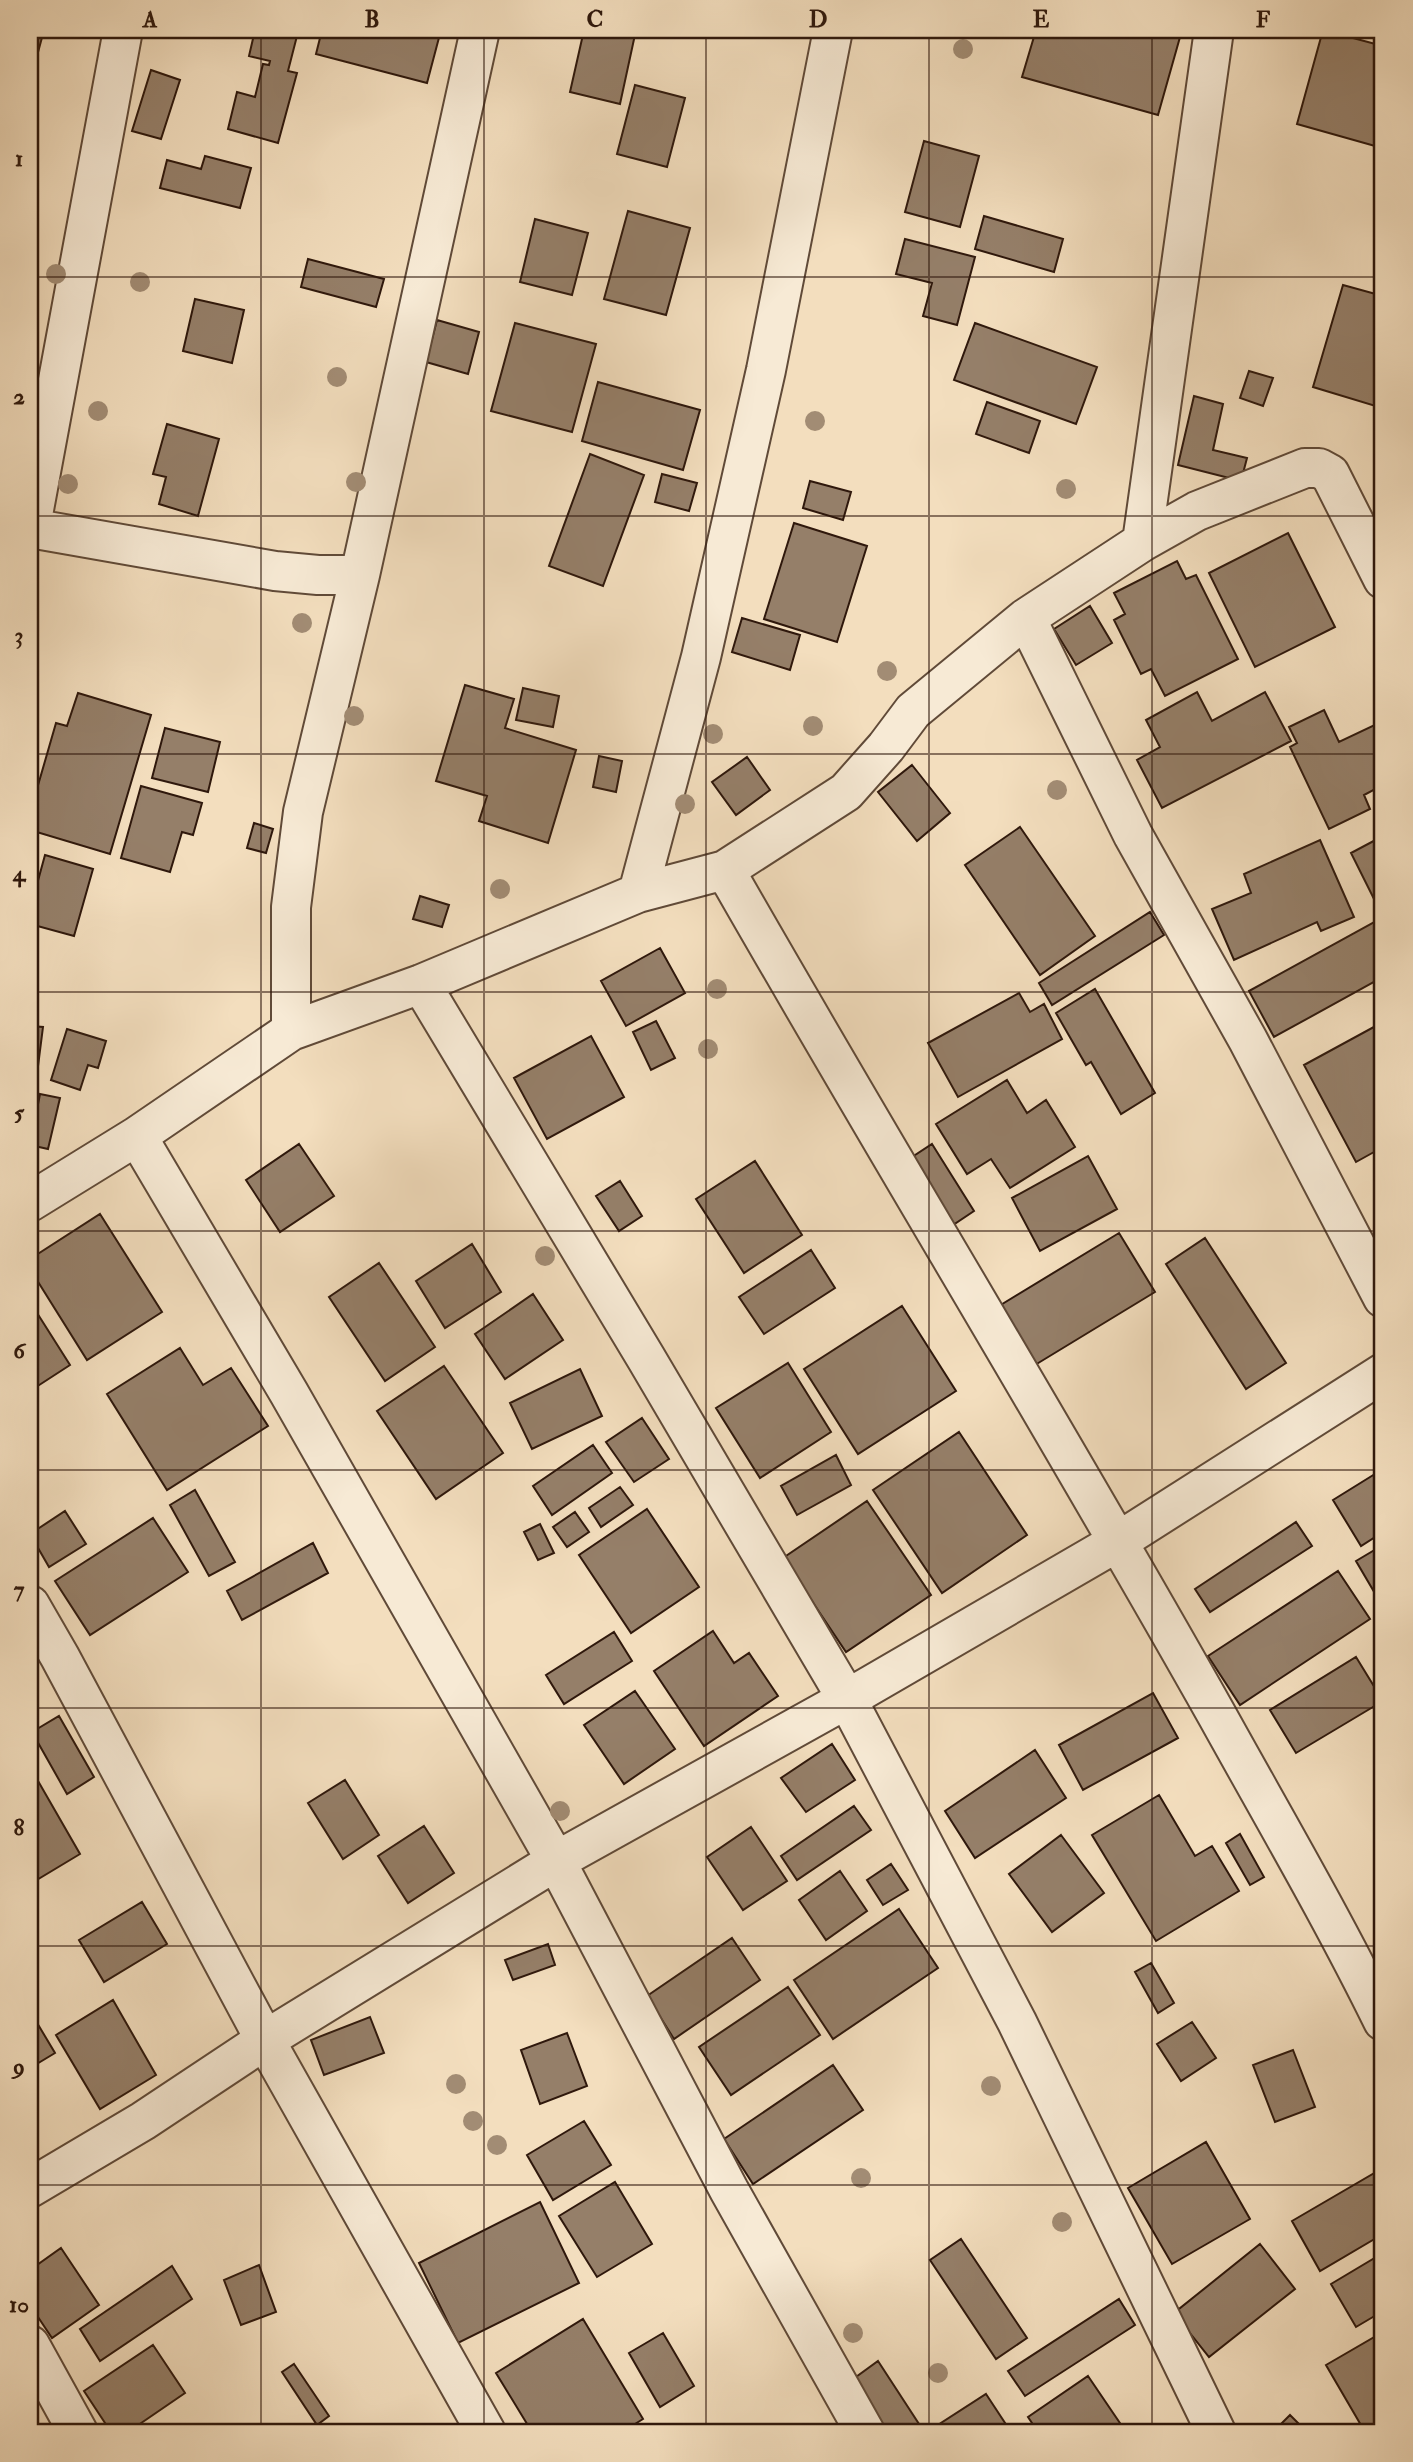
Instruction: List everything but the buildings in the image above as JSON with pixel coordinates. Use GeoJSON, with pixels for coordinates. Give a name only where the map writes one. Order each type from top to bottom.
{"type":"FeatureCollection","features":[{"type":"Feature","properties":{"kind":"street"},"geometry":{"type":"LineString","coordinates":[[123,30],[30,529],[275,571],[360,575]]}},
{"type":"Feature","properties":{"kind":"street"},"geometry":{"type":"LineString","coordinates":[[291,1031],[291,907],[303,812],[360,575],[480,30]]}},
{"type":"Feature","properties":{"kind":"street"},"geometry":{"type":"LineString","coordinates":[[638,893],[705,644],[768,357],[833,30]]}},
{"type":"Feature","properties":{"kind":"street"},"geometry":{"type":"LineString","coordinates":[[1142,542],[1214,30]]}},
{"type":"Feature","properties":{"kind":"street"},"geometry":{"type":"LineString","coordinates":[[30,1202],[137,1136],[291,1031],[421,984],[638,893],[725,870],[846,792],[886,747],[913,711],[1026,618],[1142,542],[1197,511],[1305,468],[1319,468],[1330,474],[1383,579]]}},
{"type":"Feature","properties":{"kind":"street"},"geometry":{"type":"LineString","coordinates":[[1026,618],[1133,835],[1248,1040],[1383,1298]]}},
{"type":"Feature","properties":{"kind":"street"},"geometry":{"type":"LineString","coordinates":[[725,870],[841,1074],[1119,1541],[1348,1949],[1383,2021]]}},
{"type":"Feature","properties":{"kind":"street"},"geometry":{"type":"LineString","coordinates":[[421,984],[653,1369],[847,1699],[1017,2022],[1216,2432]]}},
{"type":"Feature","properties":{"kind":"street"},"geometry":{"type":"LineString","coordinates":[[137,1136],[296,1405],[556,1861],[729,2190],[865,2432]]}},
{"type":"Feature","properties":{"kind":"street"},"geometry":{"type":"LineString","coordinates":[[30,2188],[143,2121],[265,2040],[556,1861],[847,1699],[1119,1541],[1383,1373]]}},
{"type":"Feature","properties":{"kind":"street"},"geometry":{"type":"LineString","coordinates":[[30,1605],[265,2040],[486,2432]]}},
{"type":"Feature","properties":{"kind":"street"},"geometry":{"type":"LineString","coordinates":[[30,2345],[78,2432]]}}]}
